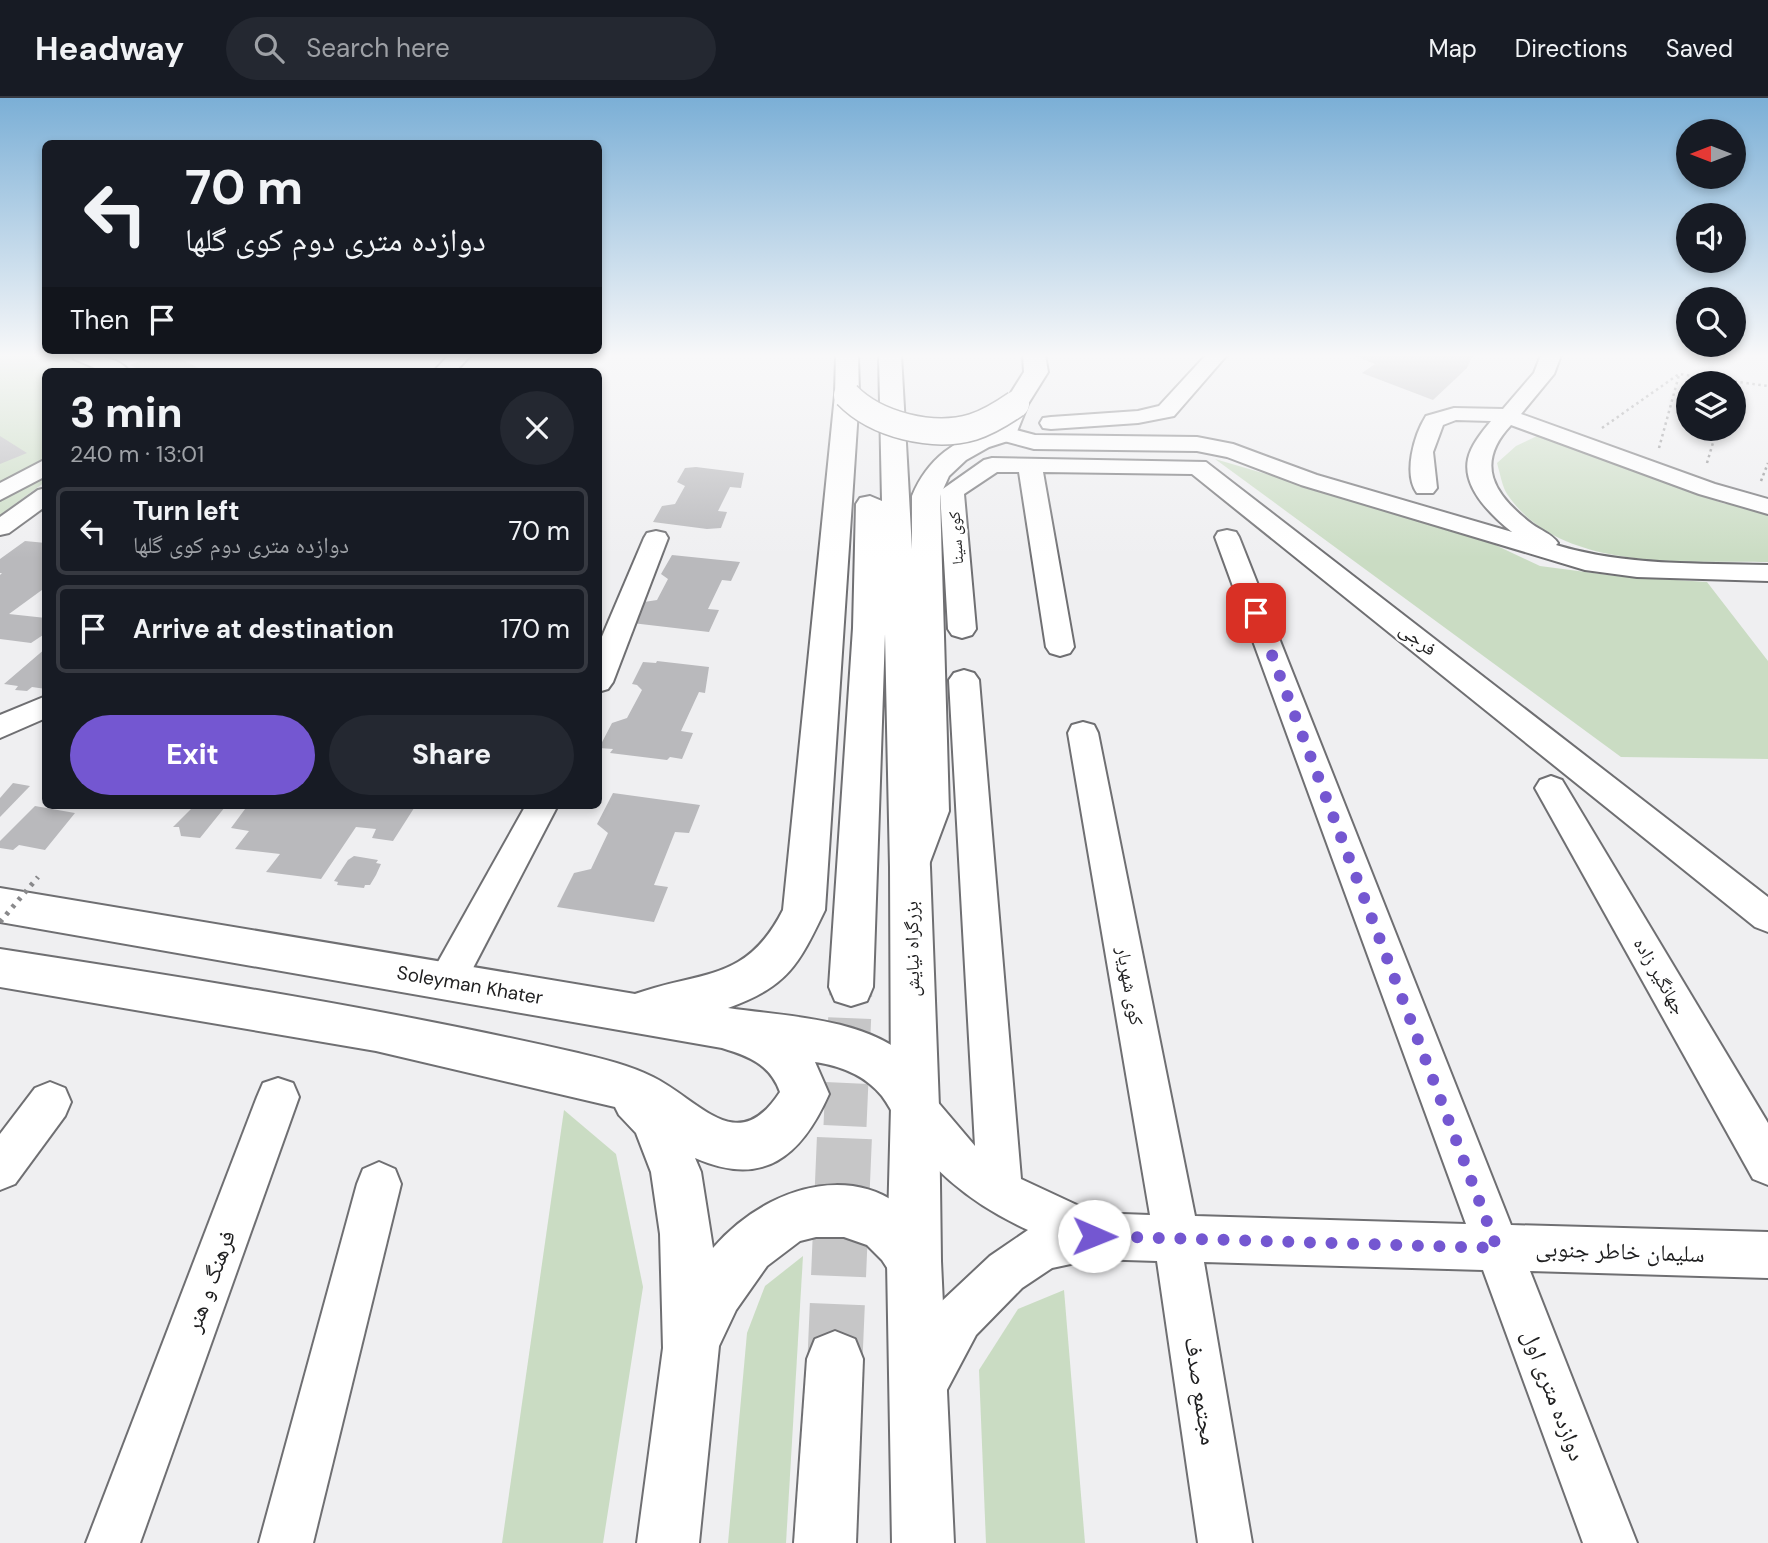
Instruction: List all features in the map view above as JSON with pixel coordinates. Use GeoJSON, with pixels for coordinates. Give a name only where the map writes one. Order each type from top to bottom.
{"type":"FeatureCollection","features":[{"type":"Feature","properties":{"kind":"main road"},"geometry":{"type":"LineString","coordinates":[[626,1013],[686,1003],[763,971],[780,953],[804,910],[845,422]]}},
{"type":"Feature","properties":{"kind":"main road"},"geometry":{"type":"LineString","coordinates":[[851,987],[869,628],[871,422]]}},
{"type":"Feature","properties":{"kind":"main road","name":"بزرگراه نیایش"},"geometry":{"type":"LineString","coordinates":[[893,422],[910,867],[915,1107],[914,1261],[923,1543]]}},
{"type":"Feature","properties":{"kind":"main road"},"geometry":{"type":"LineString","coordinates":[[896,422],[939,432],[966,429],[988,422]]}},
{"type":"Feature","properties":{"kind":"main road"},"geometry":{"type":"LineString","coordinates":[[910,867],[930,811],[926,496],[932,476],[956,455],[983,440],[1005,435],[1009,422]]}},
{"type":"Feature","properties":{"kind":"main road","name":"Soleyman Khater"},"geometry":{"type":"LineString","coordinates":[[0,905],[626,1013],[835,1044],[867,1055],[901,1080],[915,1107]]}},
{"type":"Feature","properties":{"kind":"main road"},"geometry":{"type":"LineString","coordinates":[[0,968],[397,1033],[625,1087],[665,1109],[685,1125],[730,1148],[757,1145],[793,1118],[805,1094],[796,1069],[783,1051],[767,1042],[724,1028]]}},
{"type":"Feature","properties":{"kind":"main road"},"geometry":{"type":"LineString","coordinates":[[625,1087],[654,1118],[676,1172],[686,1234],[691,1348],[668,1543]]}},
{"type":"Feature","properties":{"kind":"main road"},"geometry":{"type":"LineString","coordinates":[[691,1348],[702,1319],[727,1270],[768,1230],[787,1219],[821,1210],[860,1213],[878,1219],[893,1230],[914,1261]]}},
{"type":"Feature","properties":{"kind":"main road"},"geometry":{"type":"LineString","coordinates":[[825,1543],[835,1359]]}},
{"type":"Feature","properties":{"kind":"street"},"geometry":{"type":"LineString","coordinates":[[1005,435],[1040,424],[1062,422]]}},
{"type":"Feature","properties":{"kind":"street"},"geometry":{"type":"LineString","coordinates":[[1425,488],[1422,452],[1433,422]]}},
{"type":"Feature","properties":{"kind":"street"},"geometry":{"type":"LineString","coordinates":[[1500,422],[1480,451],[1479,472],[1487,493],[1507,516],[1540,541],[1585,562]]}},
{"type":"Feature","properties":{"kind":"street"},"geometry":{"type":"LineString","coordinates":[[1526,422],[1759,504],[1760,474]]}},
{"type":"Feature","properties":{"kind":"street"},"geometry":{"type":"LineString","coordinates":[[1005,435],[1034,442],[1197,444],[1233,451],[1343,491],[1585,562],[1636,569],[1768,573]]}},
{"type":"Feature","properties":{"kind":"street","name":"کوی سینا"},"geometry":{"type":"LineString","coordinates":[[962,629],[953,491],[992,466],[1030,466]]}},
{"type":"Feature","properties":{"kind":"street"},"geometry":{"type":"LineString","coordinates":[[1030,466],[1060,647]]}},
{"type":"Feature","properties":{"kind":"street","name":"فرجی"},"geometry":{"type":"LineString","coordinates":[[1030,466],[1198,467],[1768,917]]}},
{"type":"Feature","properties":{"kind":"street"},"geometry":{"type":"LineString","coordinates":[[0,493],[42,468]]}},
{"type":"Feature","properties":{"kind":"street"},"geometry":{"type":"LineString","coordinates":[[1343,491],[1425,488],[1478,532]]}},
{"type":"Feature","properties":{"kind":"street"},"geometry":{"type":"LineString","coordinates":[[0,528],[42,498]]}},
{"type":"Feature","properties":{"kind":"street","name":"دوازده متری اول"},"geometry":{"type":"LineString","coordinates":[[1227,537],[1610,1543]]}},
{"type":"Feature","properties":{"kind":"street"},"geometry":{"type":"LineString","coordinates":[[602,672],[656,538]]}},
{"type":"Feature","properties":{"kind":"street"},"geometry":{"type":"LineString","coordinates":[[964,680],[1000,1193]]}},
{"type":"Feature","properties":{"kind":"street"},"geometry":{"type":"LineString","coordinates":[[0,727],[42,708]]}},
{"type":"Feature","properties":{"kind":"street"},"geometry":{"type":"LineString","coordinates":[[0,750],[42,732]]}},
{"type":"Feature","properties":{"kind":"street","name":"کوی شهریار"},"geometry":{"type":"LineString","coordinates":[[1083,733],[1177,1238]]}},
{"type":"Feature","properties":{"kind":"street","name":"جهانگیر زاده"},"geometry":{"type":"LineString","coordinates":[[1551,788],[1768,1164]]}},
{"type":"Feature","properties":{"kind":"street"},"geometry":{"type":"LineString","coordinates":[[447,981],[540,809]]}},
{"type":"Feature","properties":{"kind":"street","name":"فرهنگ و هنر"},"geometry":{"type":"LineString","coordinates":[[113,1543],[278,1097]]}},
{"type":"Feature","properties":{"kind":"street"},"geometry":{"type":"LineString","coordinates":[[0,1169],[50,1102]]}},
{"type":"Feature","properties":{"kind":"street","name":"سلیمان خاطر جنوبی"},"geometry":{"type":"LineString","coordinates":[[915,1107],[950,1151],[1000,1193],[1039,1214],[1094,1236]]}},
{"type":"Feature","properties":{"kind":"street"},"geometry":{"type":"LineString","coordinates":[[286,1543],[379,1184]]}},
{"type":"Feature","properties":{"kind":"street","name":"سلیمان خاطر جنوبی"},"geometry":{"type":"LineString","coordinates":[[920,1388],[959,1318],[1006,1272],[1043,1247],[1094,1236],[1768,1255]]}},
{"type":"Feature","properties":{"kind":"street","name":"مجتمع صدف"},"geometry":{"type":"LineString","coordinates":[[1177,1238],[1225,1543]]}},
{"type":"Feature","properties":{"kind":"path"},"geometry":{"type":"LineString","coordinates":[[1610,422],[1601,429],[1613,433]]}},
{"type":"Feature","properties":{"kind":"path"},"geometry":{"type":"LineString","coordinates":[[1647,444],[1659,448],[1666,422]]}},
{"type":"Feature","properties":{"kind":"path"},"geometry":{"type":"LineString","coordinates":[[1707,463],[1713,441]]}},
{"type":"Feature","properties":{"kind":"path"},"geometry":{"type":"LineString","coordinates":[[1695,460],[1718,467]]}},
{"type":"Feature","properties":{"kind":"path"},"geometry":{"type":"LineString","coordinates":[[0,922],[38,877]]}},
{"type":"Feature","properties":{"kind":"green space"},"geometry":{"type":"Polygon","coordinates":[[[0,422],[42,422],[42,484],[0,515],[0,422]]]}},
{"type":"Feature","properties":{"kind":"green space"},"geometry":{"type":"Polygon","coordinates":[[[1539,435],[1725,504],[1735,503],[1768,514],[1768,562],[1700,562],[1627,557],[1591,550],[1559,538],[1530,520],[1507,494],[1497,463],[1516,446],[1539,435]]]}},
{"type":"Feature","properties":{"kind":"green space"},"geometry":{"type":"Polygon","coordinates":[[[1215,459],[1472,534],[1540,566],[1616,576],[1707,582],[1768,661],[1768,759],[1621,757],[1215,459]]]}},
{"type":"Feature","properties":{"kind":"green space"},"geometry":{"type":"Polygon","coordinates":[[[564,1110],[616,1154],[643,1287],[603,1543],[502,1543],[564,1110]]]}},
{"type":"Feature","properties":{"kind":"green space"},"geometry":{"type":"Polygon","coordinates":[[[803,1256],[786,1543],[728,1543],[747,1333],[765,1286],[803,1256]]]}},
{"type":"Feature","properties":{"kind":"green space"},"geometry":{"type":"Polygon","coordinates":[[[1064,1290],[1085,1543],[986,1543],[979,1370],[1018,1309],[1064,1290]]]}},
{"type":"Feature","properties":{"kind":"building"},"geometry":{"type":"Polygon","coordinates":[[[0,436],[27,453],[0,464],[0,436]]]}},
{"type":"Feature","properties":{"kind":"building"},"geometry":{"type":"Polygon","coordinates":[[[685,468],[744,473],[741,488],[730,487],[718,511],[727,512],[721,528],[707,529],[653,522],[662,506],[675,504],[685,486],[677,482],[685,468]]]}},
{"type":"Feature","properties":{"kind":"building"},"geometry":{"type":"Polygon","coordinates":[[[25,541],[42,543],[42,590],[9,614],[42,618],[42,636],[31,643],[0,639],[0,559],[25,541]]]}},
{"type":"Feature","properties":{"kind":"building"},"geometry":{"type":"Polygon","coordinates":[[[672,555],[740,562],[731,581],[722,580],[708,609],[719,610],[709,632],[632,623],[644,602],[657,600],[668,579],[661,574],[672,555]]]}},
{"type":"Feature","properties":{"kind":"building"},"geometry":{"type":"Polygon","coordinates":[[[42,651],[42,688],[15,690],[18,686],[4,684],[42,651]]]}},
{"type":"Feature","properties":{"kind":"building"},"geometry":{"type":"Polygon","coordinates":[[[643,662],[709,667],[705,693],[699,692],[681,731],[693,733],[682,759],[670,757],[667,760],[610,753],[613,749],[602,748],[602,742],[612,723],[627,718],[642,690],[632,684],[643,662]]]}},
{"type":"Feature","properties":{"kind":"building"},"geometry":{"type":"Polygon","coordinates":[[[13,783],[30,786],[0,817],[0,798],[13,783]]]}},
{"type":"Feature","properties":{"kind":"building"},"geometry":{"type":"Polygon","coordinates":[[[613,793],[700,805],[689,833],[675,832],[654,885],[668,887],[654,922],[557,907],[574,873],[591,869],[608,833],[597,824],[613,793]]]}},
{"type":"Feature","properties":{"kind":"building"},"geometry":{"type":"Polygon","coordinates":[[[35,806],[75,813],[45,850],[19,845],[13,850],[0,848],[0,841],[35,806]]]}},
{"type":"Feature","properties":{"kind":"building"},"geometry":{"type":"Polygon","coordinates":[[[191,809],[223,809],[200,838],[181,836],[179,827],[173,827],[191,809]]]}},
{"type":"Feature","properties":{"kind":"building"},"geometry":{"type":"Polygon","coordinates":[[[245,809],[413,809],[393,841],[372,838],[376,829],[356,827],[321,879],[266,872],[280,854],[235,849],[249,831],[231,828],[245,809]]]}},
{"type":"Feature","properties":{"kind":"building"},"geometry":{"type":"Polygon","coordinates":[[[354,856],[378,860],[376,863],[381,864],[376,875],[370,885],[365,885],[364,888],[337,885],[338,882],[334,881],[348,860],[354,856]]]}},
{"type":"Feature","properties":{"kind":"tunnel"},"geometry":{"type":"LineString","coordinates":[[845,1126],[851,987]]}},
{"type":"Feature","properties":{"kind":"tunnel"},"geometry":{"type":"LineString","coordinates":[[835,1359],[845,1124]]}},
{"type":"Feature","properties":{"kind":"route"},"geometry":{"type":"LineString","coordinates":[[1094,1236],[1497,1248],[1256,613]]}}]}
